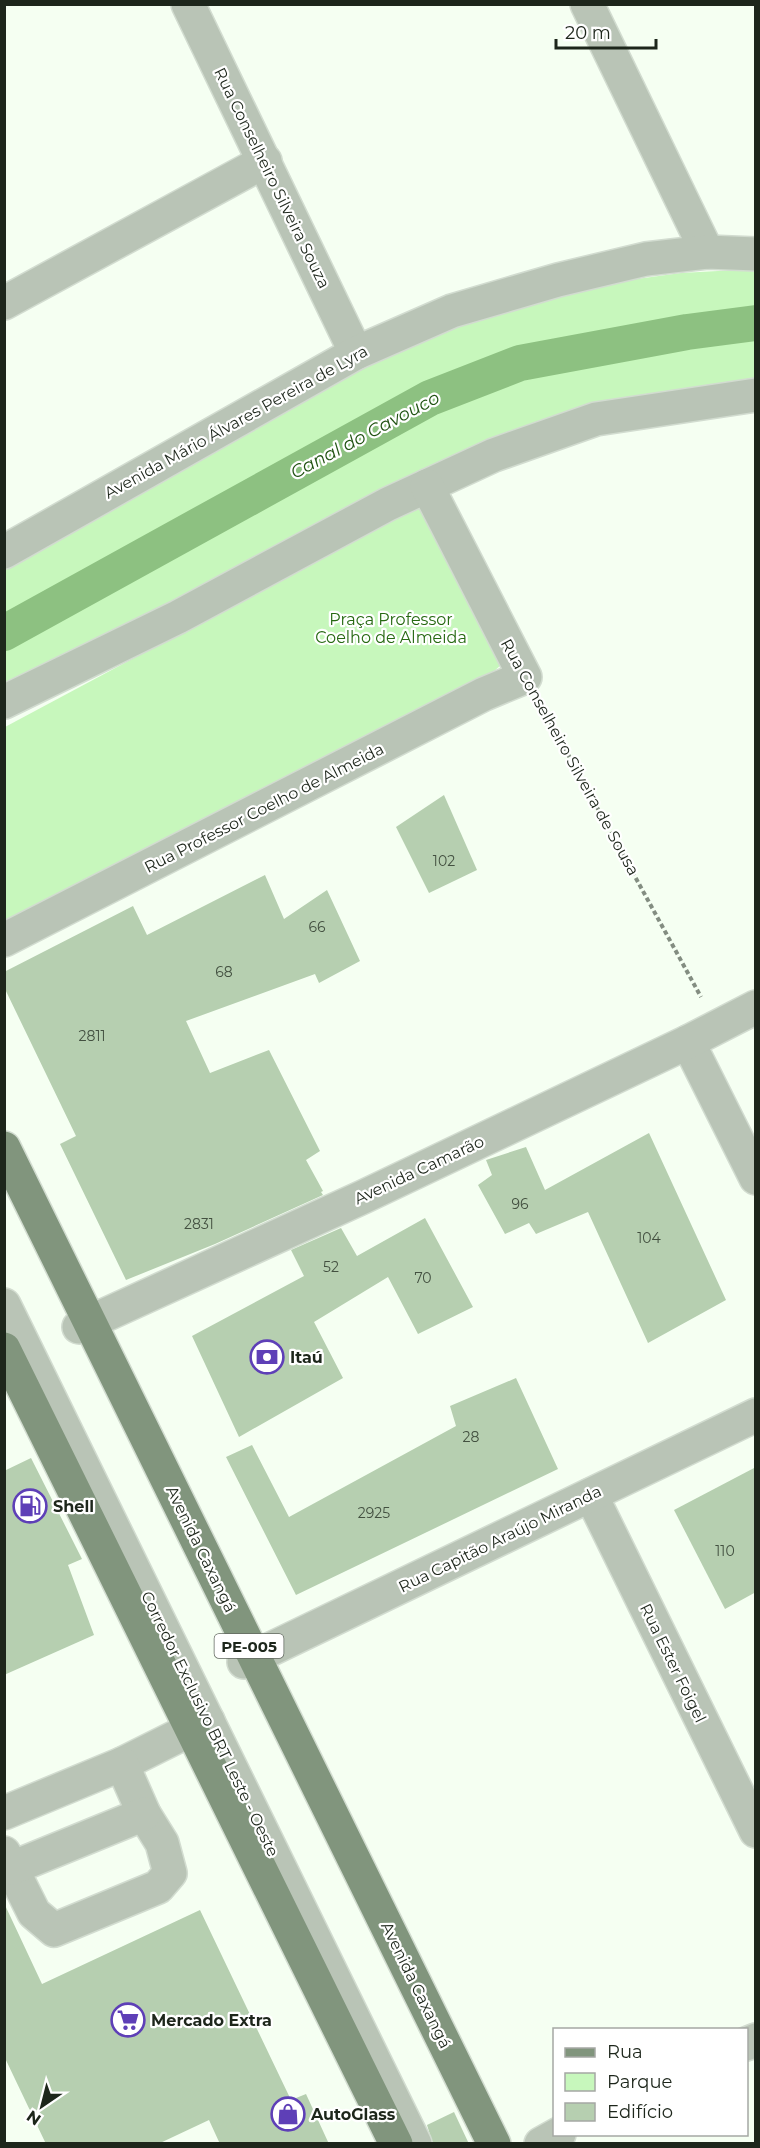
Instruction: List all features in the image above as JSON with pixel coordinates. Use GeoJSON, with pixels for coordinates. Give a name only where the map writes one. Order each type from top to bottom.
{"type":"FeatureCollection","features":[{"type":"Feature","properties":{"kind":"main road","name":"Avenida Caxangá"},"geometry":{"type":"LineString","coordinates":[[4,1148],[84,1324],[249,1660],[494,2144]]}},
{"type":"Feature","properties":{"kind":"main road"},"geometry":{"type":"LineString","coordinates":[[11,1354],[200,1726],[396,2144]]}},
{"type":"Feature","properties":{"kind":"street","name":"Rua Conselheiro Silveira Souza"},"geometry":{"type":"LineString","coordinates":[[188,4],[356,353]]}},
{"type":"Feature","properties":{"kind":"street"},"geometry":{"type":"LineString","coordinates":[[587,4],[707,252]]}},
{"type":"Feature","properties":{"kind":"street"},"geometry":{"type":"LineString","coordinates":[[4,303],[265,161]]}},
{"type":"Feature","properties":{"kind":"street","name":"Avenida Mário Álvares Pereira de Lyra"},"geometry":{"type":"LineString","coordinates":[[4,552],[356,353],[452,311],[558,279],[646,259],[707,252],[756,255]]}},
{"type":"Feature","properties":{"kind":"street"},"geometry":{"type":"LineString","coordinates":[[4,702],[178,617],[388,504],[494,455],[596,419],[756,395]]}},
{"type":"Feature","properties":{"kind":"street","name":"Rua Conselheiro Silveira de Sousa"},"geometry":{"type":"LineString","coordinates":[[427,486],[525,677]]}},
{"type":"Feature","properties":{"kind":"street","name":"Rua Professor Coelho de Almeida"},"geometry":{"type":"LineString","coordinates":[[4,940],[484,694],[525,677]]}},
{"type":"Feature","properties":{"kind":"street","name":"Avenida Camarão"},"geometry":{"type":"LineString","coordinates":[[84,1324],[363,1197],[688,1042],[756,1007]]}},
{"type":"Feature","properties":{"kind":"street"},"geometry":{"type":"LineString","coordinates":[[688,1042],[756,1178]]}},
{"type":"Feature","properties":{"kind":"street"},"geometry":{"type":"LineString","coordinates":[[4,1176],[84,1324]]}},
{"type":"Feature","properties":{"kind":"street"},"geometry":{"type":"LineString","coordinates":[[4,1305],[11,1354]]}},
{"type":"Feature","properties":{"kind":"street","name":"Rua Capitão Araújo Miranda"},"geometry":{"type":"LineString","coordinates":[[249,1660],[756,1415]]}},
{"type":"Feature","properties":{"kind":"street","name":"Rua Ester Foigel"},"geometry":{"type":"LineString","coordinates":[[591,1495],[756,1831]]}},
{"type":"Feature","properties":{"kind":"street"},"geometry":{"type":"LineString","coordinates":[[249,1660],[480,2144]]}},
{"type":"Feature","properties":{"kind":"street"},"geometry":{"type":"LineString","coordinates":[[4,1813],[122,1764],[200,1726]]}},
{"type":"Feature","properties":{"kind":"street","name":"Corredor Exclusivo BRT Leste - Oeste"},"geometry":{"type":"LineString","coordinates":[[200,1726],[415,2144]]}},
{"type":"Feature","properties":{"kind":"street"},"geometry":{"type":"LineString","coordinates":[[122,1764],[144,1814],[162,1843],[170,1872],[158,1887],[54,1930],[34,1913],[8,1861],[144,1814]]}},
{"type":"Feature","properties":{"kind":"street"},"geometry":{"type":"LineString","coordinates":[[541,2144],[555,2136]]}},
{"type":"Feature","properties":{"kind":"path","name":"Rua Conselheiro Silveira de Sousa"},"geometry":{"type":"LineString","coordinates":[[525,677],[718,1027]]}},
{"type":"Feature","properties":{"kind":"green space"},"geometry":{"type":"Polygon","coordinates":[[[755,269],[755,388],[589,414],[5,693],[5,559],[394,347],[585,286],[681,273],[755,269]]]}},
{"type":"Feature","properties":{"kind":"green space","name":"Praça Professor Coelho de Almeida"},"geometry":{"type":"Polygon","coordinates":[[[422,504],[502,664],[479,685],[5,920],[5,727],[422,504]]]}},
{"type":"Feature","properties":{"kind":"building"},"geometry":{"type":"Polygon","coordinates":[[[444,795],[477,870],[429,893],[396,827],[444,795]]]}},
{"type":"Feature","properties":{"kind":"building"},"geometry":{"type":"Polygon","coordinates":[[[265,875],[284,919],[327,890],[360,961],[319,983],[315,974],[186,1021],[210,1073],[269,1050],[320,1151],[306,1160],[323,1195],[215,1244],[126,1280],[60,1144],[76,1136],[4,987],[4,972],[133,906],[147,935],[265,875]]]}},
{"type":"Feature","properties":{"kind":"building"},"geometry":{"type":"Polygon","coordinates":[[[649,1133],[726,1300],[648,1343],[588,1212],[536,1234],[529,1223],[505,1234],[478,1185],[492,1175],[486,1160],[526,1147],[545,1190],[649,1133]]]}},
{"type":"Feature","properties":{"kind":"building"},"geometry":{"type":"Polygon","coordinates":[[[425,1218],[473,1307],[418,1334],[388,1277],[314,1322],[343,1378],[239,1437],[192,1336],[304,1276],[291,1250],[341,1228],[357,1256],[425,1218]]]}},
{"type":"Feature","properties":{"kind":"building"},"geometry":{"type":"Polygon","coordinates":[[[516,1378],[558,1469],[296,1595],[226,1457],[252,1445],[289,1517],[456,1426],[450,1406],[516,1378]]]}},
{"type":"Feature","properties":{"kind":"building"},"geometry":{"type":"Polygon","coordinates":[[[31,1458],[82,1559],[68,1565],[94,1635],[4,1675],[4,1471],[31,1458]]]}},
{"type":"Feature","properties":{"kind":"building"},"geometry":{"type":"Polygon","coordinates":[[[756,1467],[756,1592],[725,1609],[674,1510],[756,1467]]]}},
{"type":"Feature","properties":{"kind":"building","name":"Mercado Extra"},"geometry":{"type":"Polygon","coordinates":[[[4,1903],[42,1984],[200,1910],[291,2100],[306,2094],[329,2144],[220,2144],[209,2120],[158,2144],[46,2144],[4,2056],[4,1903]]]}},
{"type":"Feature","properties":{"kind":"building"},"geometry":{"type":"Polygon","coordinates":[[[454,2112],[469,2144],[433,2144],[427,2125],[454,2112]]]}},
{"type":"Feature","properties":{"kind":"waterway","name":"Canal do Cavouco"},"geometry":{"type":"LineString","coordinates":[[4,633],[430,398],[520,363],[687,332],[756,323]]}},
{"type":"Feature","properties":{"kind":"place","name":"Itaú"},"geometry":{"type":"Point","coordinates":[267,1357]}},
{"type":"Feature","properties":{"kind":"place","name":"Shell"},"geometry":{"type":"Point","coordinates":[30,1506]}},
{"type":"Feature","properties":{"kind":"place","name":"Mercado Extra"},"geometry":{"type":"Point","coordinates":[128,2020]}},
{"type":"Feature","properties":{"kind":"place","name":"AutoGlass"},"geometry":{"type":"Point","coordinates":[288,2114]}}]}
